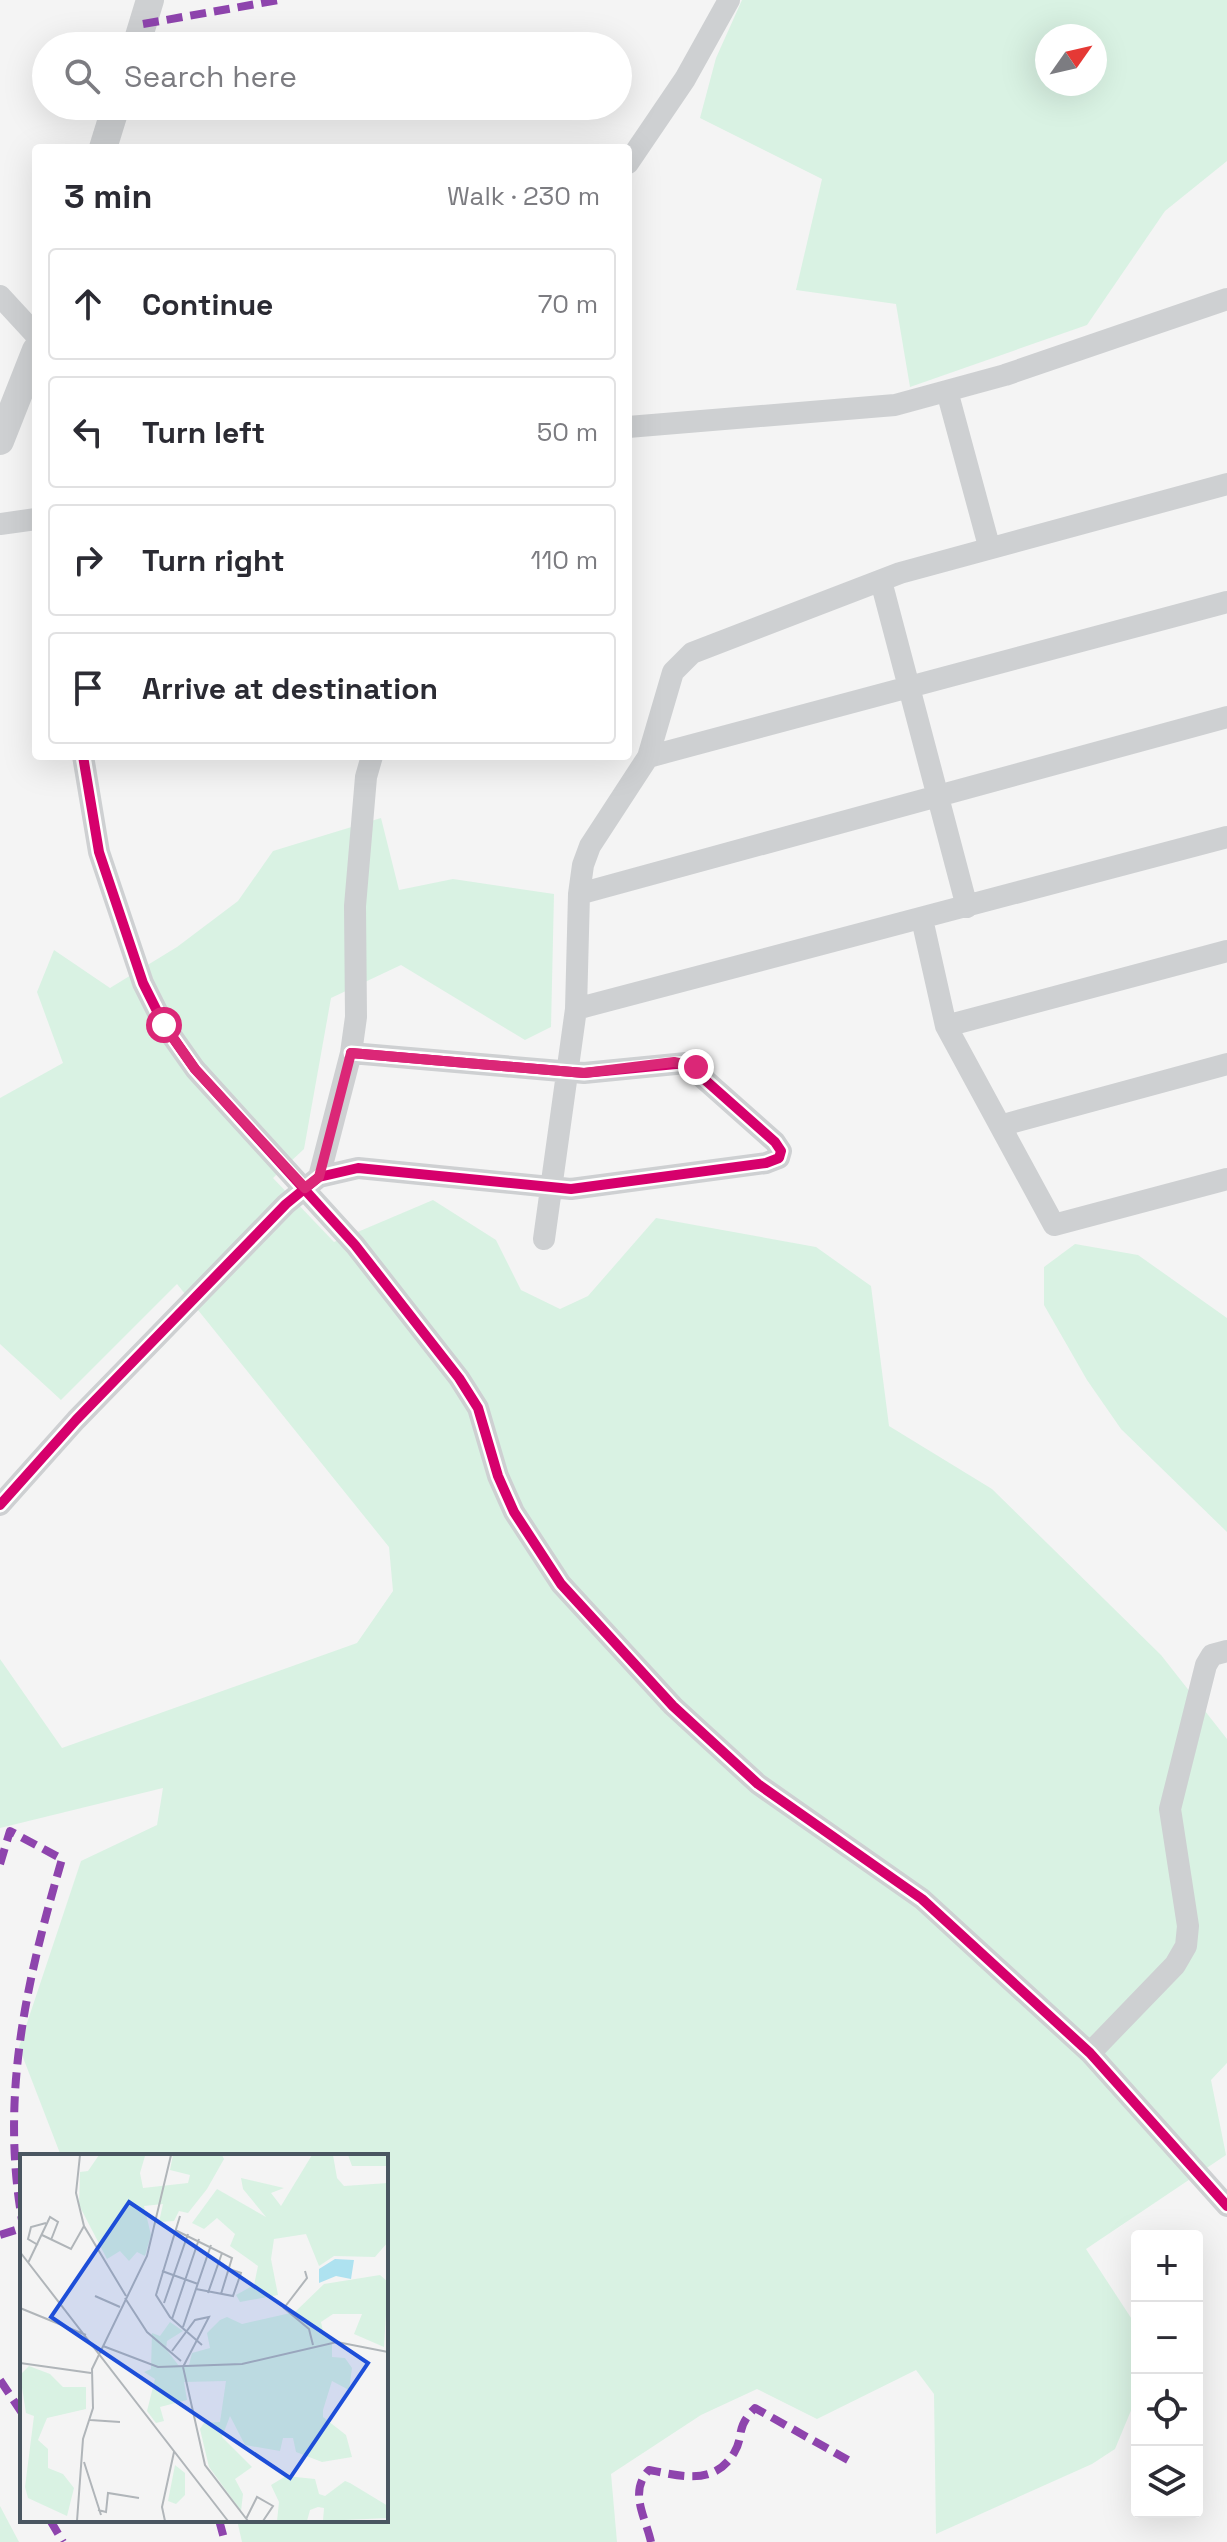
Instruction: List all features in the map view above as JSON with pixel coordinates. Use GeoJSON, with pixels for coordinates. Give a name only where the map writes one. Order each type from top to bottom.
{"type":"FeatureCollection","features":[{"type":"Feature","properties":{"kind":"street"},"geometry":{"type":"LineString","coordinates":[[140,32],[150,0]]}},
{"type":"Feature","properties":{"kind":"street"},"geometry":{"type":"LineString","coordinates":[[632,157],[685,79],[729,0]]}},
{"type":"Feature","properties":{"kind":"street"},"geometry":{"type":"LineString","coordinates":[[104,144],[112,120]]}},
{"type":"Feature","properties":{"kind":"street"},"geometry":{"type":"LineString","coordinates":[[0,296],[32,331]]}},
{"type":"Feature","properties":{"kind":"street"},"geometry":{"type":"LineString","coordinates":[[632,427],[872,408],[947,391],[1227,299]]}},
{"type":"Feature","properties":{"kind":"street"},"geometry":{"type":"LineString","coordinates":[[0,441],[32,360]]}},
{"type":"Feature","properties":{"kind":"street"},"geometry":{"type":"LineString","coordinates":[[947,391],[989,546]]}},
{"type":"Feature","properties":{"kind":"street"},"geometry":{"type":"LineString","coordinates":[[544,1239],[576,1009],[579,894],[590,846],[648,757],[668,685],[679,661],[692,653],[881,581],[989,546],[1227,484]]}},
{"type":"Feature","properties":{"kind":"street"},"geometry":{"type":"LineString","coordinates":[[0,524],[32,520]]}},
{"type":"Feature","properties":{"kind":"street"},"geometry":{"type":"LineString","coordinates":[[881,581],[967,907]]}},
{"type":"Feature","properties":{"kind":"street"},"geometry":{"type":"LineString","coordinates":[[648,757],[1227,602]]}},
{"type":"Feature","properties":{"kind":"street"},"geometry":{"type":"LineString","coordinates":[[579,894],[1227,717]]}},
{"type":"Feature","properties":{"kind":"street"},"geometry":{"type":"LineString","coordinates":[[84,760],[99,852],[143,983],[164,1025],[195,1069],[312,1182],[459,1378],[478,1408],[490,1452],[514,1512],[536,1549],[595,1623],[673,1706],[758,1784],[922,1899],[1090,2053],[1227,2206]]}},
{"type":"Feature","properties":{"kind":"street"},"geometry":{"type":"LineString","coordinates":[[0,1505],[76,1420],[312,1182],[351,1053],[357,991],[355,906],[366,777],[371,760]]}},
{"type":"Feature","properties":{"kind":"street"},"geometry":{"type":"LineString","coordinates":[[576,1009],[1227,837]]}},
{"type":"Feature","properties":{"kind":"street"},"geometry":{"type":"LineString","coordinates":[[922,919],[946,1026],[1003,1125],[1054,1225],[1227,1179]]}},
{"type":"Feature","properties":{"kind":"street"},"geometry":{"type":"LineString","coordinates":[[946,1026],[1227,951]]}},
{"type":"Feature","properties":{"kind":"street"},"geometry":{"type":"LineString","coordinates":[[312,1182],[358,1168],[571,1189],[766,1163],[779,1158],[781,1151],[775,1142],[686,1063],[584,1073],[351,1053]]}},
{"type":"Feature","properties":{"kind":"street"},"geometry":{"type":"LineString","coordinates":[[1003,1125],[1227,1064]]}},
{"type":"Feature","properties":{"kind":"street"},"geometry":{"type":"LineString","coordinates":[[1090,2053],[1175,1965],[1186,1946],[1188,1926],[1170,1809],[1206,1665],[1212,1655],[1227,1651]]}},
{"type":"Feature","properties":{"kind":"green space"},"geometry":{"type":"Polygon","coordinates":[[[742,0],[1227,0],[1227,161],[1165,211],[1087,325],[910,387],[896,304],[796,290],[822,179],[700,118],[716,58],[742,0]]]}},
{"type":"Feature","properties":{"kind":"green space"},"geometry":{"type":"Polygon","coordinates":[[[381,818],[399,890],[453,879],[554,894],[551,1027],[525,1040],[401,965],[331,998],[304,1149],[273,1178],[334,1242],[433,1200],[496,1240],[521,1290],[560,1309],[588,1296],[656,1218],[816,1247],[871,1286],[889,1426],[992,1489],[1161,1655],[1227,1739],[1227,2063],[1211,2080],[1226,2155],[1086,2249],[1131,2318],[1131,2410],[1115,2449],[1092,2464],[936,2534],[934,2394],[916,2370],[817,2419],[757,2389],[701,2415],[611,2474],[617,2542],[242,2542],[237,2522],[388,2522],[388,2154],[60,2154],[19,2047],[81,1861],[157,1825],[163,1788],[0,1828],[0,1659],[62,1748],[357,1643],[393,1591],[389,1547],[177,1284],[61,1400],[0,1344],[0,1098],[63,1063],[37,992],[54,950],[110,988],[177,947],[238,901],[273,851],[381,818]]]}},
{"type":"Feature","properties":{"kind":"green space"},"geometry":{"type":"Polygon","coordinates":[[[1075,1244],[1138,1255],[1227,1318],[1227,1532],[1121,1429],[1087,1380],[1044,1305],[1044,1267],[1075,1244]]]}},
{"type":"Feature","properties":{"kind":"green space"},"geometry":{"type":"Polygon","coordinates":[[[0,2506],[19,2542],[0,2542],[0,2506]]]}},
{"type":"Feature","properties":{"kind":"marked path"},"geometry":{"type":"LineString","coordinates":[[143,24],[279,0]]}},
{"type":"Feature","properties":{"kind":"marked path"},"geometry":{"type":"LineString","coordinates":[[0,1864],[10,1831],[62,1859],[38,1948],[21,2037],[14,2127],[20,2204]]}},
{"type":"Feature","properties":{"kind":"marked path"},"geometry":{"type":"LineString","coordinates":[[0,2235],[20,2229]]}},
{"type":"Feature","properties":{"kind":"marked path"},"geometry":{"type":"LineString","coordinates":[[0,2380],[20,2410]]}},
{"type":"Feature","properties":{"kind":"marked path"},"geometry":{"type":"LineString","coordinates":[[651,2542],[639,2496],[643,2478],[649,2470],[685,2476],[717,2470],[734,2453],[744,2421],[755,2408],[848,2460]]}},
{"type":"Feature","properties":{"kind":"marked path"},"geometry":{"type":"LineString","coordinates":[[51,2522],[63,2542]]}},
{"type":"Feature","properties":{"kind":"marked path"},"geometry":{"type":"LineString","coordinates":[[220,2522],[225,2542]]}},
{"type":"Feature","properties":{"kind":"cycle path"},"geometry":{"type":"LineString","coordinates":[[84,760],[99,852],[143,983],[164,1025],[195,1069],[355,1245],[459,1378],[478,1408],[498,1476],[514,1512],[561,1584],[673,1706],[758,1784],[922,1899],[1090,2053],[1227,2206]]}},
{"type":"Feature","properties":{"kind":"cycle path"},"geometry":{"type":"LineString","coordinates":[[0,1505],[76,1420],[286,1204],[319,1177],[358,1168],[571,1189],[766,1163],[779,1158],[781,1151],[775,1142],[686,1063],[584,1073],[351,1053]]}},
{"type":"Feature","properties":{"kind":"route"},"geometry":{"type":"LineString","coordinates":[[164,1025],[195,1069],[305,1188],[319,1177],[351,1053],[584,1073],[674,1062],[696,1067]]}}]}
